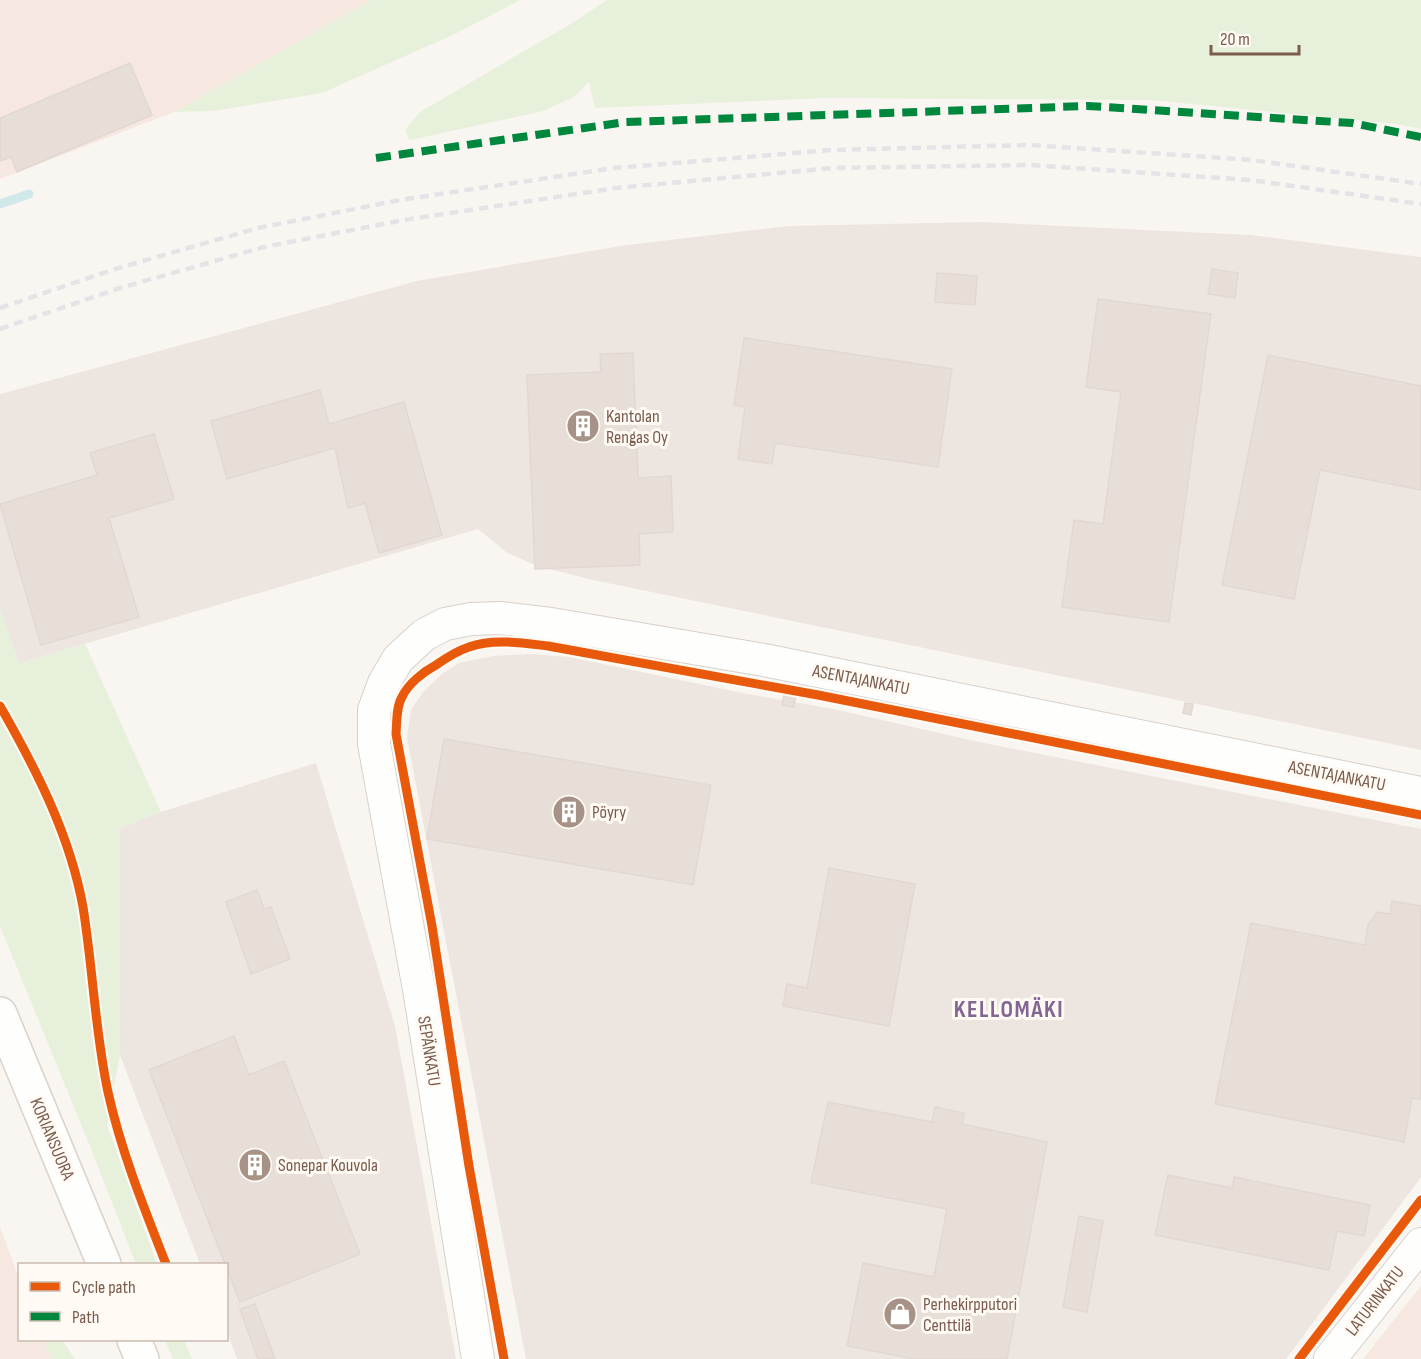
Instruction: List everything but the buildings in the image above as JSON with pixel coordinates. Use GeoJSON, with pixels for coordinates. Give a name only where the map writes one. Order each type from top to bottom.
{"type":"FeatureCollection","features":[{"type":"Feature","properties":{"kind":"main road","name":"KORIANSUORA"},"geometry":{"type":"LineString","coordinates":[[0,1014],[104,1263]]}},
{"type":"Feature","properties":{"kind":"main road"},"geometry":{"type":"LineString","coordinates":[[134,1341],[142,1359]]}},
{"type":"Feature","properties":{"kind":"street","name":"ASENTAJANKATU"},"geometry":{"type":"LineString","coordinates":[[375,744],[374,710],[384,683],[398,659],[424,634],[445,624],[471,619],[500,618],[551,624],[764,660],[1421,793]]}},
{"type":"Feature","properties":{"kind":"street","name":"SEPÄNKATU"},"geometry":{"type":"LineString","coordinates":[[375,744],[419,989],[478,1359]]}},
{"type":"Feature","properties":{"kind":"street","name":"LATURINKATU"},"geometry":{"type":"LineString","coordinates":[[1330,1359],[1421,1244]]}},
{"type":"Feature","properties":{"kind":"shaded area"},"geometry":{"type":"Polygon","coordinates":[[[0,0],[371,0],[174,112],[0,179],[0,0]]]}},
{"type":"Feature","properties":{"kind":"shaded area"},"geometry":{"type":"Polygon","coordinates":[[[980,222],[1250,235],[1421,257],[1421,750],[593,580],[537,566],[506,552],[478,529],[19,663],[0,609],[0,394],[417,281],[620,246],[788,226],[980,222]]]}},
{"type":"Feature","properties":{"kind":"shaded area"},"geometry":{"type":"Polygon","coordinates":[[[529,654],[569,657],[833,709],[979,742],[1421,829],[1421,1177],[1286,1359],[526,1359],[407,738],[411,710],[423,692],[442,674],[459,663],[493,656],[529,654]]]}},
{"type":"Feature","properties":{"kind":"shaded area"},"geometry":{"type":"Polygon","coordinates":[[[316,763],[395,1026],[456,1359],[237,1359],[228,1335],[228,1263],[200,1263],[120,1055],[120,828],[161,812],[316,763]]]}},
{"type":"Feature","properties":{"kind":"shaded area"},"geometry":{"type":"Polygon","coordinates":[[[0,1227],[18,1275],[18,1341],[44,1341],[51,1359],[0,1359],[0,1227]]]}},
{"type":"Feature","properties":{"kind":"shaded area"},"geometry":{"type":"Polygon","coordinates":[[[1421,1286],[1421,1359],[1363,1359],[1421,1286]]]}},
{"type":"Feature","properties":{"kind":"green space"},"geometry":{"type":"Polygon","coordinates":[[[371,0],[520,0],[455,34],[322,93],[213,111],[174,112],[371,0]]]}},
{"type":"Feature","properties":{"kind":"green space"},"geometry":{"type":"Polygon","coordinates":[[[607,0],[1421,0],[1421,129],[1397,124],[1150,100],[827,98],[595,108],[589,82],[574,97],[543,111],[410,140],[405,130],[420,112],[574,22],[607,0]]]}},
{"type":"Feature","properties":{"kind":"green space"},"geometry":{"type":"Polygon","coordinates":[[[0,609],[19,663],[85,644],[161,812],[120,828],[120,1055],[107,1125],[157,1263],[136,1263],[0,926],[0,609]]]}},
{"type":"Feature","properties":{"kind":"green space"},"geometry":{"type":"Polygon","coordinates":[[[44,1341],[63,1341],[75,1359],[51,1359],[44,1341]]]}},
{"type":"Feature","properties":{"kind":"green space"},"geometry":{"type":"Polygon","coordinates":[[[165,1341],[184,1341],[192,1359],[173,1359],[165,1341]]]}},
{"type":"Feature","properties":{"kind":"waterway"},"geometry":{"type":"LineString","coordinates":[[0,204],[29,194]]}},
{"type":"Feature","properties":{"kind":"railway"},"geometry":{"type":"LineString","coordinates":[[0,308],[115,269],[258,228],[400,200],[614,168],[832,150],[1030,145],[1252,160],[1421,184]]}},
{"type":"Feature","properties":{"kind":"railway"},"geometry":{"type":"LineString","coordinates":[[0,329],[120,288],[264,247],[404,220],[616,188],[833,168],[1030,165],[1250,180],[1421,204]]}},
{"type":"Feature","properties":{"kind":"marked path"},"geometry":{"type":"LineString","coordinates":[[376,158],[626,122],[1088,106],[1352,123],[1421,137]]}},
{"type":"Feature","properties":{"kind":"cycle path"},"geometry":{"type":"LineString","coordinates":[[504,1359],[469,1166],[432,926],[396,734],[399,705],[405,692],[421,675],[448,657],[478,644],[508,642],[548,646],[818,695],[1421,815]]}},
{"type":"Feature","properties":{"kind":"cycle path"},"geometry":{"type":"LineString","coordinates":[[0,706],[39,778],[70,854],[83,907],[100,1046],[113,1114],[141,1201],[166,1263]]}},
{"type":"Feature","properties":{"kind":"cycle path"},"geometry":{"type":"LineString","coordinates":[[1299,1359],[1421,1200]]}},
{"type":"Feature","properties":{"kind":"place","name":"Kantolan Rengas Oy"},"geometry":{"type":"Point","coordinates":[583,426]}},
{"type":"Feature","properties":{"kind":"place","name":"Pöyry"},"geometry":{"type":"Point","coordinates":[569,812]}},
{"type":"Feature","properties":{"kind":"place","name":"Sonepar Kouvola"},"geometry":{"type":"Point","coordinates":[255,1165]}},
{"type":"Feature","properties":{"kind":"place","name":"Perhekirpputori Centtilä"},"geometry":{"type":"Point","coordinates":[900,1314]}},
{"type":"Feature","properties":{"kind":"district","name":"KELLOMÄKI"},"geometry":{"type":"Point","coordinates":[1009,1009]}}]}
